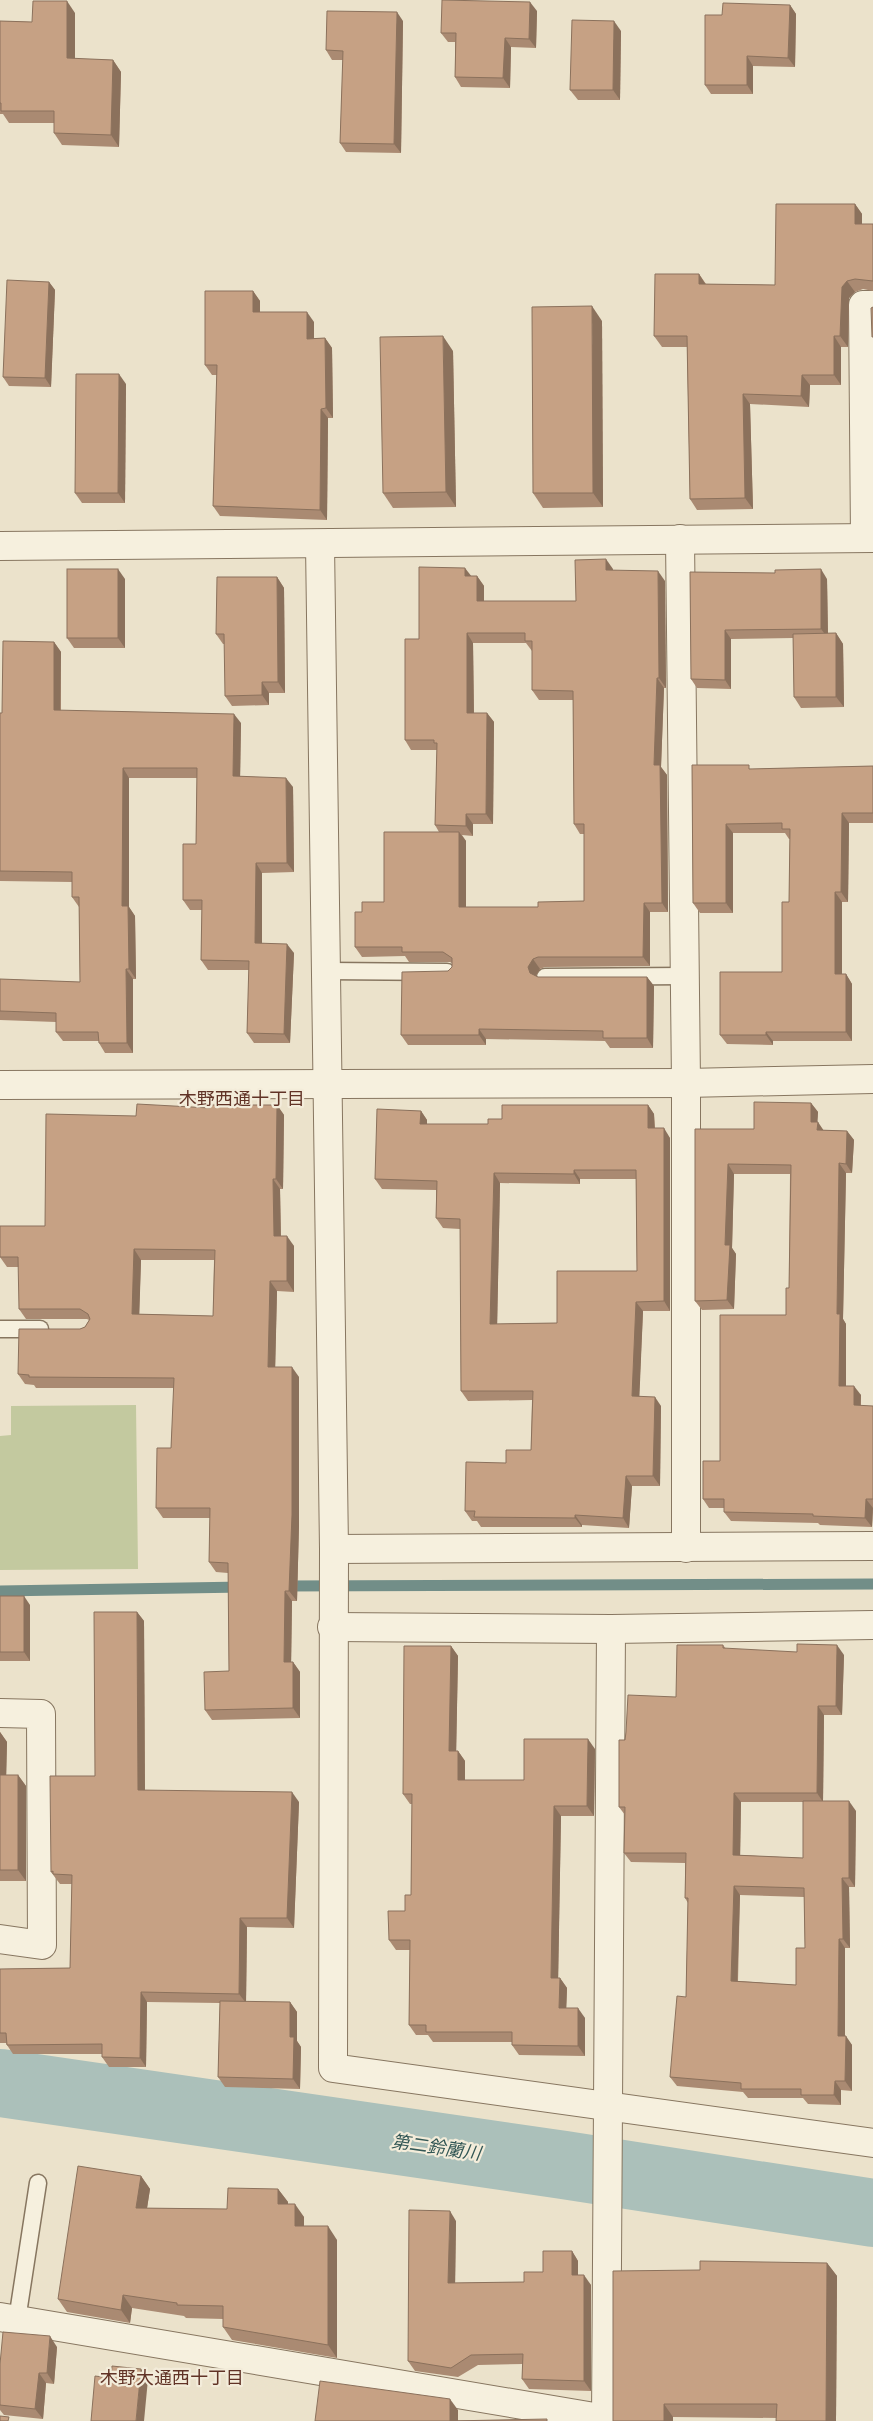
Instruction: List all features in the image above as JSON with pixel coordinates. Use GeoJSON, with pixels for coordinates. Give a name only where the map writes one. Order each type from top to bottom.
{"type":"FeatureCollection","features":[{"type":"Feature","properties":{"kind":"street"},"geometry":{"type":"LineString","coordinates":[[0,546],[869,538],[863,305],[873,305]]}},
{"type":"Feature","properties":{"kind":"street"},"geometry":{"type":"LineString","coordinates":[[680,539],[686,1083],[686,1548]]}},
{"type":"Feature","properties":{"kind":"street"},"geometry":{"type":"LineString","coordinates":[[320,544],[334,1549],[332,1627],[333,2068],[873,2142]]}},
{"type":"Feature","properties":{"kind":"street"},"geometry":{"type":"LineString","coordinates":[[0,1085],[686,1083],[873,1079]]}},
{"type":"Feature","properties":{"kind":"street"},"geometry":{"type":"LineString","coordinates":[[334,1549],[873,1546]]}},
{"type":"Feature","properties":{"kind":"street"},"geometry":{"type":"LineString","coordinates":[[332,1627],[611,1629],[873,1625]]}},
{"type":"Feature","properties":{"kind":"street"},"geometry":{"type":"LineString","coordinates":[[8,2319],[606,2420],[611,1629]]}},
{"type":"Feature","properties":{"kind":"street"},"geometry":{"type":"LineString","coordinates":[[0,1713],[41,1714],[42,1945],[0,1939]]}},
{"type":"Feature","properties":{"kind":"lane"},"geometry":{"type":"LineString","coordinates":[[327,971],[450,972]]}},
{"type":"Feature","properties":{"kind":"lane"},"geometry":{"type":"LineString","coordinates":[[545,977],[685,976]]}},
{"type":"Feature","properties":{"kind":"lane"},"geometry":{"type":"LineString","coordinates":[[0,1329],[58,1329]]}},
{"type":"Feature","properties":{"kind":"lane"},"geometry":{"type":"LineString","coordinates":[[8,2319],[38,2183]]}},
{"type":"Feature","properties":{"kind":"green space"},"geometry":{"type":"Polygon","coordinates":[[[136,1405],[138,1569],[0,1570],[0,1436],[11,1435],[11,1406],[136,1405]]]}},
{"type":"Feature","properties":{"kind":"building"},"geometry":{"type":"Polygon","coordinates":[[[442,0],[530,2],[529,39],[505,38],[503,78],[455,77],[456,33],[441,33],[442,0]]]}},
{"type":"Feature","properties":{"kind":"building"},"geometry":{"type":"Polygon","coordinates":[[[33,1],[67,1],[67,58],[113,60],[111,135],[54,133],[54,111],[1,111],[0,21],[32,22],[33,1]]]}},
{"type":"Feature","properties":{"kind":"building"},"geometry":{"type":"Polygon","coordinates":[[[723,3],[790,5],[788,58],[747,56],[747,85],[705,85],[705,15],[722,15],[723,3]]]}},
{"type":"Feature","properties":{"kind":"building"},"geometry":{"type":"Polygon","coordinates":[[[327,11],[397,12],[394,144],[340,143],[343,51],[326,50],[327,11]]]}},
{"type":"Feature","properties":{"kind":"building"},"geometry":{"type":"Polygon","coordinates":[[[572,20],[614,21],[613,90],[570,90],[572,20]]]}},
{"type":"Feature","properties":{"kind":"building"},"geometry":{"type":"Polygon","coordinates":[[[776,204],[855,204],[855,224],[873,224],[873,281],[855,279],[847,281],[842,287],[840,336],[834,336],[834,375],[802,375],[801,396],[743,394],[745,498],[690,499],[687,336],[654,336],[655,274],[699,274],[699,284],[775,285],[776,204]]]}},
{"type":"Feature","properties":{"kind":"building"},"geometry":{"type":"Polygon","coordinates":[[[7,280],[49,282],[45,378],[3,377],[7,280]]]}},
{"type":"Feature","properties":{"kind":"building"},"geometry":{"type":"Polygon","coordinates":[[[205,291],[253,291],[253,312],[307,312],[307,339],[325,338],[326,408],[321,409],[320,510],[213,506],[217,365],[205,365],[205,291]]]}},
{"type":"Feature","properties":{"kind":"building"},"geometry":{"type":"Polygon","coordinates":[[[592,306],[593,493],[533,493],[532,307],[592,306]]]}},
{"type":"Feature","properties":{"kind":"building"},"geometry":{"type":"Polygon","coordinates":[[[873,307],[873,337],[872,337],[871,308],[873,307]]]}},
{"type":"Feature","properties":{"kind":"building"},"geometry":{"type":"Polygon","coordinates":[[[443,336],[446,492],[383,493],[380,337],[443,336]]]}},
{"type":"Feature","properties":{"kind":"building"},"geometry":{"type":"Polygon","coordinates":[[[76,374],[119,374],[118,493],[75,493],[76,374]]]}},
{"type":"Feature","properties":{"kind":"building"},"geometry":{"type":"Polygon","coordinates":[[[606,559],[606,570],[658,571],[659,678],[657,678],[654,765],[660,765],[662,903],[644,903],[643,957],[538,957],[533,959],[528,967],[530,973],[538,977],[647,977],[647,1038],[603,1038],[603,1031],[479,1029],[479,1035],[401,1035],[402,972],[448,971],[452,967],[452,958],[443,952],[402,952],[402,947],[355,947],[355,912],[362,912],[362,902],[384,902],[384,832],[459,832],[459,907],[538,907],[538,902],[584,901],[584,824],[574,824],[573,691],[532,690],[532,641],[525,641],[525,633],[467,633],[467,713],[487,713],[486,814],[466,814],[466,826],[435,825],[437,743],[434,743],[434,740],[405,740],[405,639],[419,639],[419,567],[465,568],[465,576],[477,576],[477,601],[576,601],[575,560],[606,559]]]}},
{"type":"Feature","properties":{"kind":"building"},"geometry":{"type":"Polygon","coordinates":[[[67,569],[118,569],[118,638],[67,638],[67,569]]]}},
{"type":"Feature","properties":{"kind":"building"},"geometry":{"type":"Polygon","coordinates":[[[821,569],[821,629],[725,630],[725,680],[691,679],[690,572],[775,573],[775,570],[821,569]]]}},
{"type":"Feature","properties":{"kind":"building"},"geometry":{"type":"Polygon","coordinates":[[[217,577],[277,577],[278,682],[262,682],[262,695],[225,696],[224,634],[216,634],[217,577]]]}},
{"type":"Feature","properties":{"kind":"building"},"geometry":{"type":"Polygon","coordinates":[[[836,633],[836,697],[794,697],[793,634],[836,633]]]}},
{"type":"Feature","properties":{"kind":"building"},"geometry":{"type":"Polygon","coordinates":[[[3,641],[54,642],[54,710],[234,714],[233,776],[286,778],[287,863],[256,863],[255,943],[287,944],[284,1034],[247,1033],[249,961],[201,960],[202,900],[183,900],[183,844],[196,844],[197,768],[123,768],[122,906],[128,906],[129,969],[126,969],[127,1043],[99,1043],[98,1032],[56,1032],[56,1013],[0,1011],[0,979],[80,982],[79,897],[72,897],[72,872],[0,871],[0,713],[2,713],[3,641]]]}},
{"type":"Feature","properties":{"kind":"building"},"geometry":{"type":"Polygon","coordinates":[[[692,765],[749,765],[749,769],[873,766],[873,813],[842,813],[841,892],[835,892],[835,974],[846,974],[846,1032],[766,1032],[766,1035],[720,1035],[720,972],[782,972],[782,902],[789,902],[790,829],[782,829],[782,823],[726,824],[726,903],[693,903],[692,765]]]}},
{"type":"Feature","properties":{"kind":"building"},"geometry":{"type":"Polygon","coordinates":[[[754,1102],[811,1103],[811,1122],[818,1122],[817,1130],[847,1131],[846,1164],[839,1163],[837,1314],[840,1314],[839,1386],[854,1386],[854,1405],[873,1406],[873,1499],[866,1499],[865,1518],[813,1516],[813,1514],[724,1512],[724,1499],[703,1499],[703,1461],[720,1461],[720,1315],[786,1315],[786,1288],[789,1288],[791,1165],[728,1164],[725,1245],[730,1245],[727,1300],[695,1301],[695,1129],[754,1129],[754,1102]]]}},
{"type":"Feature","properties":{"kind":"building"},"geometry":{"type":"Polygon","coordinates":[[[137,1104],[210,1108],[210,1105],[277,1105],[276,1179],[273,1179],[274,1236],[287,1236],[287,1281],[270,1281],[268,1367],[292,1367],[292,1515],[289,1591],[285,1591],[284,1662],[293,1662],[293,1708],[205,1710],[204,1672],[229,1671],[228,1563],[209,1562],[210,1508],[156,1508],[157,1448],[171,1448],[174,1378],[29,1377],[29,1375],[18,1374],[19,1329],[80,1329],[85,1327],[90,1319],[88,1314],[80,1309],[19,1309],[18,1257],[0,1257],[0,1226],[45,1226],[46,1114],[136,1116],[137,1104]],[[134,1249],[132,1314],[213,1316],[215,1250],[134,1249]]]}},
{"type":"Feature","properties":{"kind":"building"},"geometry":{"type":"Polygon","coordinates":[[[502,1105],[648,1105],[648,1128],[664,1128],[664,1301],[636,1302],[632,1396],[655,1397],[653,1476],[626,1476],[623,1518],[575,1515],[575,1518],[474,1517],[475,1511],[465,1511],[466,1462],[506,1463],[506,1450],[531,1450],[533,1391],[461,1391],[460,1219],[436,1218],[437,1181],[375,1179],[377,1109],[421,1111],[420,1124],[488,1124],[488,1119],[502,1119],[502,1105]],[[574,1170],[574,1174],[494,1173],[490,1324],[557,1323],[557,1271],[637,1271],[636,1170],[574,1170]]]}},
{"type":"Feature","properties":{"kind":"building"},"geometry":{"type":"Polygon","coordinates":[[[0,1596],[24,1596],[24,1652],[0,1652],[0,1596]]]}},
{"type":"Feature","properties":{"kind":"building"},"geometry":{"type":"Polygon","coordinates":[[[94,1612],[137,1612],[138,1790],[292,1792],[287,1918],[240,1918],[239,1994],[141,1992],[140,2058],[102,2057],[102,2044],[7,2045],[6,2033],[0,2033],[0,1969],[70,1968],[72,1875],[53,1874],[53,1871],[51,1872],[50,1776],[95,1776],[94,1612]]]}},
{"type":"Feature","properties":{"kind":"building"},"geometry":{"type":"Polygon","coordinates":[[[797,1644],[837,1645],[836,1706],[818,1706],[817,1793],[734,1793],[733,1855],[803,1858],[803,1801],[849,1801],[849,1878],[842,1878],[843,1939],[839,1939],[838,2036],[846,2036],[845,2081],[835,2081],[834,2095],[801,2095],[801,2089],[741,2089],[741,2083],[670,2077],[677,1996],[686,1997],[688,1898],[685,1898],[686,1853],[624,1853],[625,1807],[619,1807],[619,1740],[625,1740],[628,1695],[676,1697],[677,1645],[723,1645],[723,1648],[797,1652],[797,1644]],[[734,1886],[731,1981],[796,1985],[796,1948],[805,1948],[804,1888],[734,1886]]]}},
{"type":"Feature","properties":{"kind":"building"},"geometry":{"type":"Polygon","coordinates":[[[404,1646],[451,1646],[449,1751],[458,1751],[458,1780],[524,1780],[524,1739],[588,1739],[587,1806],[554,1806],[551,1978],[560,1978],[559,2008],[578,2008],[578,2046],[512,2045],[512,2032],[426,2032],[426,2025],[409,2025],[410,1940],[389,1940],[388,1911],[405,1911],[405,1895],[411,1895],[412,1794],[403,1794],[404,1646]]]}},
{"type":"Feature","properties":{"kind":"building"},"geometry":{"type":"Polygon","coordinates":[[[0,1775],[18,1775],[18,1870],[0,1870],[0,1775]]]}},
{"type":"Feature","properties":{"kind":"building"},"geometry":{"type":"Polygon","coordinates":[[[220,2001],[290,2002],[290,2037],[294,2037],[293,2079],[218,2077],[220,2001]]]}},
{"type":"Feature","properties":{"kind":"building"},"geometry":{"type":"Polygon","coordinates":[[[78,2166],[141,2176],[136,2208],[227,2209],[228,2188],[278,2189],[278,2204],[295,2204],[295,2226],[328,2226],[328,2345],[223,2327],[223,2306],[177,2305],[177,2303],[123,2295],[121,2310],[58,2299],[78,2166]]]}},
{"type":"Feature","properties":{"kind":"building"},"geometry":{"type":"Polygon","coordinates":[[[409,2210],[450,2211],[448,2283],[524,2282],[524,2272],[543,2272],[543,2251],[572,2251],[572,2275],[584,2275],[584,2381],[522,2379],[523,2354],[471,2355],[451,2368],[408,2361],[409,2210]]]}},
{"type":"Feature","properties":{"kind":"building"},"geometry":{"type":"Polygon","coordinates":[[[700,2261],[827,2263],[826,2421],[776,2421],[777,2404],[664,2404],[664,2421],[613,2421],[613,2271],[700,2270],[700,2261]]]}},
{"type":"Feature","properties":{"kind":"building"},"geometry":{"type":"Polygon","coordinates":[[[3,2332],[50,2336],[47,2373],[39,2373],[35,2409],[0,2405],[0,2364],[3,2332]]]}},
{"type":"Feature","properties":{"kind":"building"},"geometry":{"type":"Polygon","coordinates":[[[112,2366],[141,2369],[136,2421],[91,2421],[95,2376],[111,2378],[112,2366]]]}},
{"type":"Feature","properties":{"kind":"building"},"geometry":{"type":"Polygon","coordinates":[[[320,2381],[450,2399],[450,2421],[315,2421],[320,2381]]]}},
{"type":"Feature","properties":{"kind":"building"},"geometry":{"type":"Polygon","coordinates":[[[0,2416],[9,2417],[8,2421],[0,2421],[0,2416]]]}},
{"type":"Feature","properties":{"kind":"building"},"geometry":{"type":"Polygon","coordinates":[[[547,2419],[547,2421],[450,2421],[547,2419]]]}},
{"type":"Feature","properties":{"kind":"waterway"},"geometry":{"type":"LineString","coordinates":[[282,1586],[873,1584]]}},
{"type":"Feature","properties":{"kind":"waterway"},"geometry":{"type":"LineString","coordinates":[[0,1591],[244,1587]]}},
{"type":"Feature","properties":{"kind":"waterway","name":"第二鈴蘭川"},"geometry":{"type":"LineString","coordinates":[[0,2083],[564,2165],[873,2213]]}},
{"type":"Feature","properties":{"kind":"district","name":"木野西通十丁目"},"geometry":{"type":"Point","coordinates":[242,1099]}},
{"type":"Feature","properties":{"kind":"district","name":"木野大通西十丁目"},"geometry":{"type":"Point","coordinates":[172,2378]}}]}
